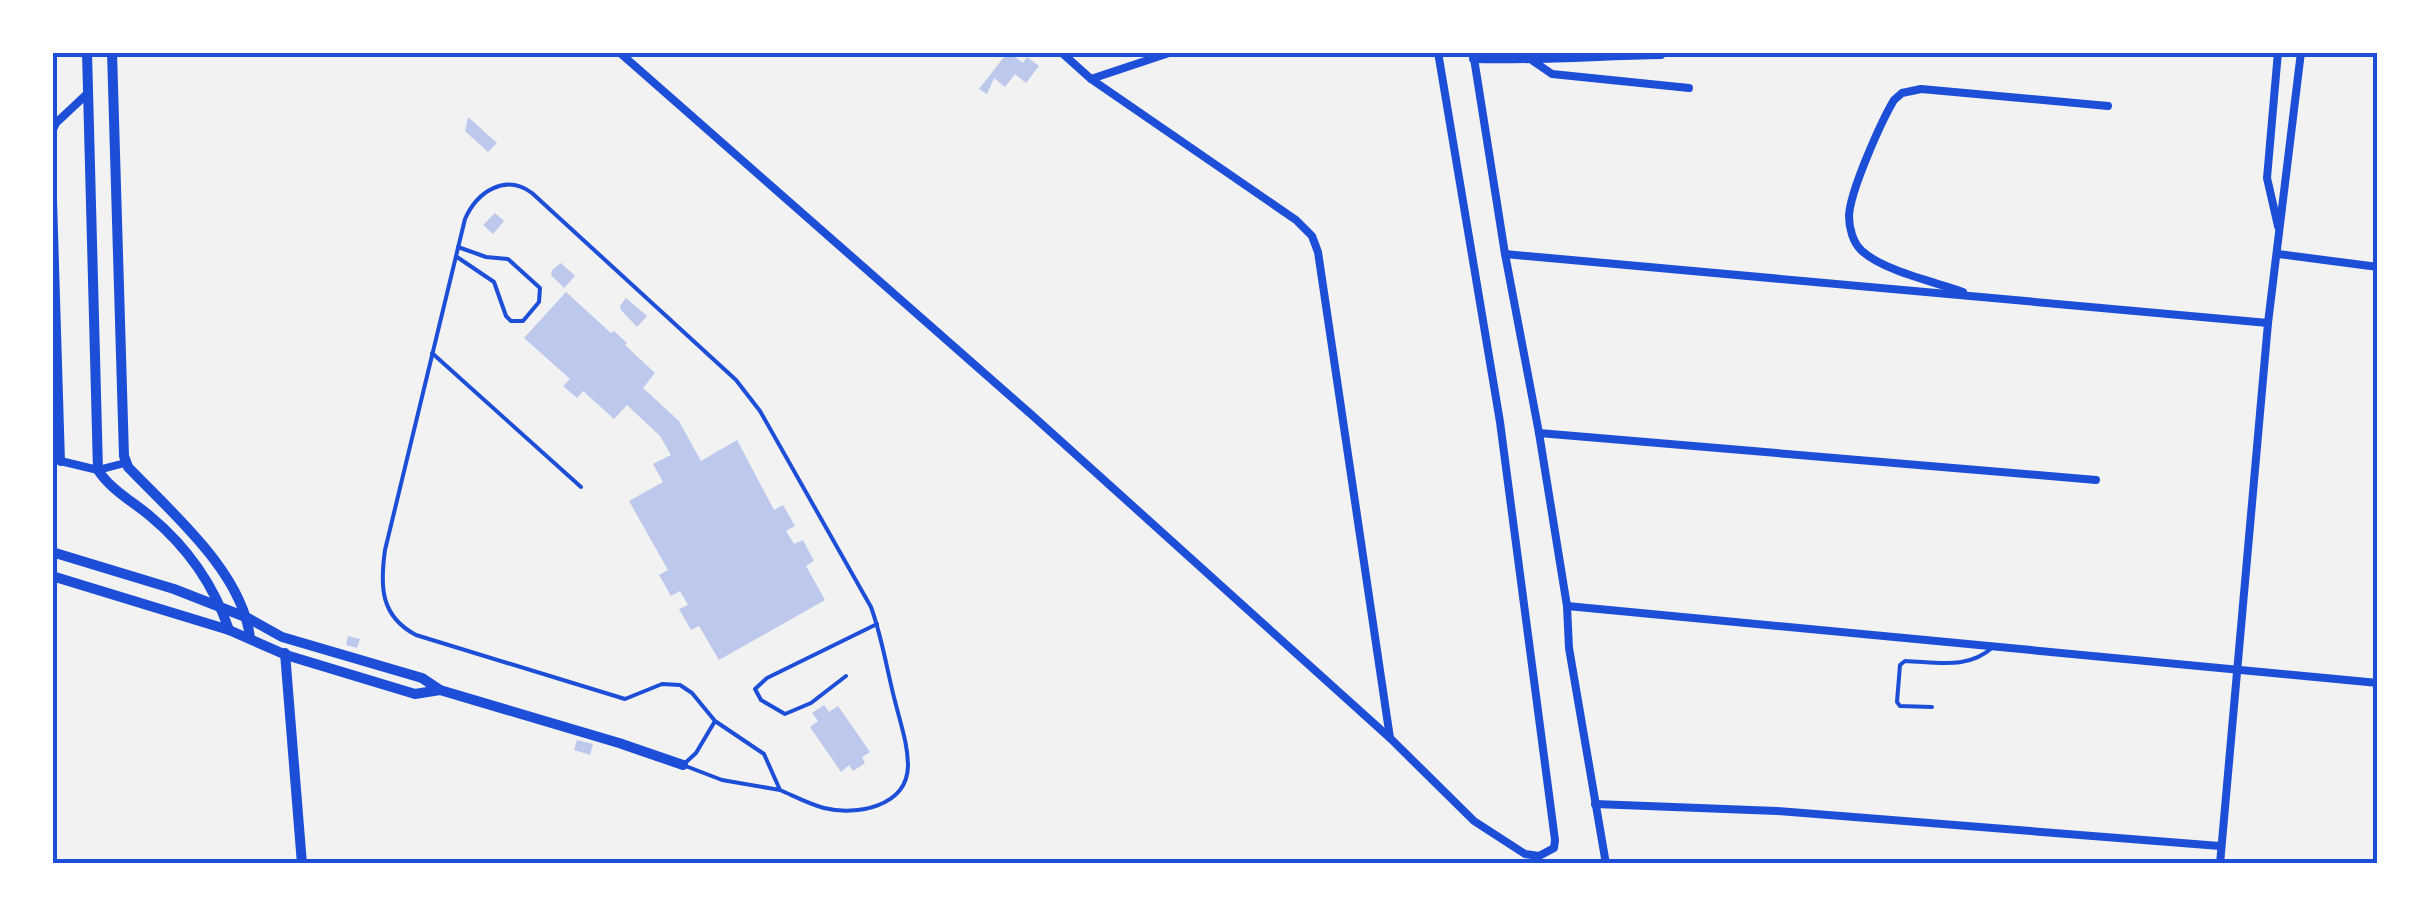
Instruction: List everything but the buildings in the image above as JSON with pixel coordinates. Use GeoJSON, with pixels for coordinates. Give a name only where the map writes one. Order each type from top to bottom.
{"type":"FeatureCollection","features":[{"type":"Feature","properties":{"kind":"street"},"geometry":{"type":"LineString","coordinates":[[87,52],[98,470],[166,530],[200,570],[222,607],[230,630]]}},
{"type":"Feature","properties":{"kind":"street"},"geometry":{"type":"LineString","coordinates":[[112,52],[125,463],[215,562],[241,600],[250,638]]}},
{"type":"Feature","properties":{"kind":"street"},"geometry":{"type":"LineString","coordinates":[[619,52],[1033,416],[1390,738],[1474,821],[1524,854],[1538,856],[1554,848],[1555,840],[1505,460],[1438,52]]}},
{"type":"Feature","properties":{"kind":"street"},"geometry":{"type":"LineString","coordinates":[[1061,52],[1091,79],[1296,220],[1312,236],[1318,252],[1357,497],[1390,738]]}},
{"type":"Feature","properties":{"kind":"street"},"geometry":{"type":"LineString","coordinates":[[1091,79],[1172,52]]}},
{"type":"Feature","properties":{"kind":"street"},"geometry":{"type":"LineString","coordinates":[[2278,52],[2267,178],[2280,233]]}},
{"type":"Feature","properties":{"kind":"street"},"geometry":{"type":"LineString","coordinates":[[2220,864],[2268,323],[2301,52]]}},
{"type":"Feature","properties":{"kind":"street"},"geometry":{"type":"LineString","coordinates":[[1606,864],[1569,648],[1567,606],[1539,433],[1473,56],[1533,61],[1566,54],[1661,55]]}},
{"type":"Feature","properties":{"kind":"street"},"geometry":{"type":"LineString","coordinates":[[1533,61],[1552,74],[1689,88]]}},
{"type":"Feature","properties":{"kind":"street"},"geometry":{"type":"LineString","coordinates":[[1976,297],[1878,261],[1860,250],[1851,234],[1849,215],[1853,197],[1894,100],[1902,93],[1920,89],[2108,106]]}},
{"type":"Feature","properties":{"kind":"street"},"geometry":{"type":"LineString","coordinates":[[52,132],[56,123],[88,93]]}},
{"type":"Feature","properties":{"kind":"street"},"geometry":{"type":"LineString","coordinates":[[52,167],[57,461],[98,470],[125,463]]}},
{"type":"Feature","properties":{"kind":"street"},"geometry":{"type":"LineString","coordinates":[[1505,254],[2268,323]]}},
{"type":"Feature","properties":{"kind":"street"},"geometry":{"type":"LineString","coordinates":[[2278,254],[2378,267]]}},
{"type":"Feature","properties":{"kind":"street"},"geometry":{"type":"LineString","coordinates":[[1539,433],[2096,480]]}},
{"type":"Feature","properties":{"kind":"street"},"geometry":{"type":"LineString","coordinates":[[52,552],[222,607],[282,637],[422,678],[440,690],[684,765]]}},
{"type":"Feature","properties":{"kind":"street"},"geometry":{"type":"LineString","coordinates":[[52,576],[230,630],[286,655],[415,694],[440,690]]}},
{"type":"Feature","properties":{"kind":"street"},"geometry":{"type":"LineString","coordinates":[[1567,606],[2378,683]]}},
{"type":"Feature","properties":{"kind":"street"},"geometry":{"type":"LineString","coordinates":[[282,637],[302,864]]}},
{"type":"Feature","properties":{"kind":"street"},"geometry":{"type":"LineString","coordinates":[[1595,804],[1777,811],[2220,846]]}},
{"type":"Feature","properties":{"kind":"lane"},"geometry":{"type":"LineString","coordinates":[[716,721],[696,754],[684,765],[722,780],[780,790],[824,808],[852,810],[890,801],[900,790],[908,770],[907,750],[871,607],[760,411],[736,380],[671,318],[524,187],[503,185],[476,198],[465,219],[385,550],[381,589],[394,619],[416,634],[625,699],[662,684],[680,685],[716,721],[764,754],[780,790]]}},
{"type":"Feature","properties":{"kind":"lane"},"geometry":{"type":"LineString","coordinates":[[456,257],[494,282],[511,321],[523,321],[538,302],[540,288],[508,259],[486,257],[458,247]]}},
{"type":"Feature","properties":{"kind":"lane"},"geometry":{"type":"LineString","coordinates":[[432,353],[581,488]]}},
{"type":"Feature","properties":{"kind":"lane"},"geometry":{"type":"LineString","coordinates":[[846,676],[810,703],[785,714],[761,700],[755,689],[767,678],[878,624]]}},
{"type":"Feature","properties":{"kind":"lane"},"geometry":{"type":"LineString","coordinates":[[1932,707],[1900,706],[1897,702],[1900,665],[1904,661],[1964,663],[1979,660],[1993,646]]}}]}
